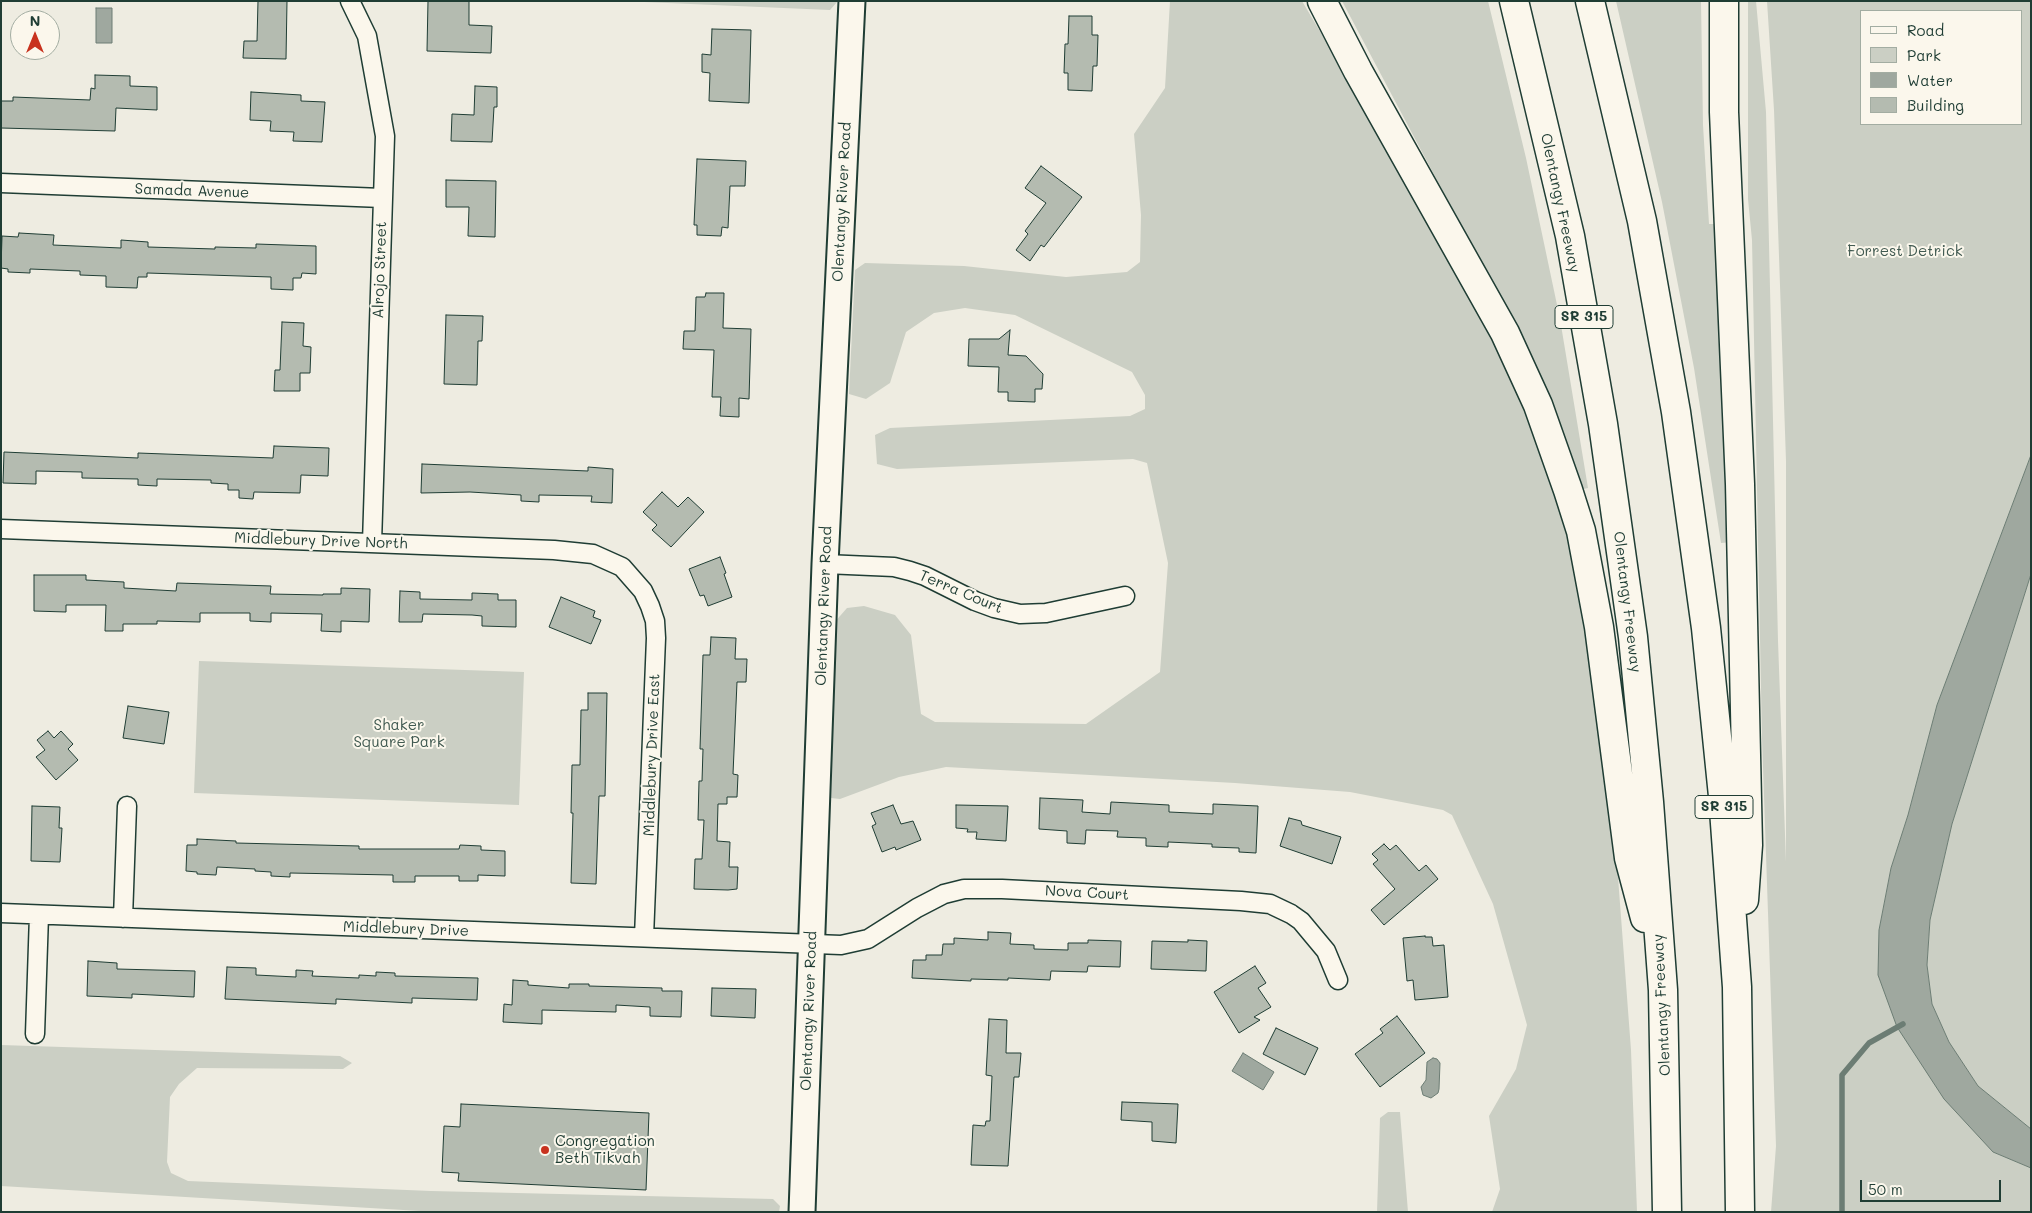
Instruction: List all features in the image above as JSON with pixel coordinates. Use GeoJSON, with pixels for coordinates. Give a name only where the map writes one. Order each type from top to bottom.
{"type":"FeatureCollection","features":[{"type":"Feature","properties":{"kind":"highway"},"geometry":{"type":"LineString","coordinates":[[1322,1],[1358,71],[1505,333],[1538,405],[1568,490],[1581,531],[1599,627],[1629,858],[1663,990]]}},
{"type":"Feature","properties":{"kind":"highway","name":"Olentangy Freeway"},"geometry":{"type":"LineString","coordinates":[[1514,1],[1570,236],[1603,424],[1633,637],[1649,802],[1663,990],[1666,1212]]}},
{"type":"Feature","properties":{"kind":"highway","name":"SR 315"},"geometry":{"type":"LineString","coordinates":[[1590,1],[1642,221],[1676,412],[1706,628],[1723,796],[1737,986],[1740,1212]]}},
{"type":"Feature","properties":{"kind":"highway"},"geometry":{"type":"LineString","coordinates":[[1724,1],[1724,112],[1740,484],[1748,845],[1737,986]]}},
{"type":"Feature","properties":{"kind":"main road","name":"Olentangy River Road"},"geometry":{"type":"LineString","coordinates":[[802,1212],[825,564],[852,1]]}},
{"type":"Feature","properties":{"kind":"street","name":"Alrojo Street"},"geometry":{"type":"LineString","coordinates":[[350,1],[367,36],[385,136],[372,543]]}},
{"type":"Feature","properties":{"kind":"street","name":"Samada Avenue"},"geometry":{"type":"LineString","coordinates":[[1,183],[382,198]]}},
{"type":"Feature","properties":{"kind":"street","name":"Middlebury Drive North"},"geometry":{"type":"LineString","coordinates":[[1,529],[586,553],[608,560],[622,568],[633,578]]}},
{"type":"Feature","properties":{"kind":"street","name":"Terra Court"},"geometry":{"type":"LineString","coordinates":[[825,564],[894,567],[910,571],[925,576],[975,602],[1020,614],[1046,613],[1125,596]]}},
{"type":"Feature","properties":{"kind":"street","name":"Middlebury Drive East"},"geometry":{"type":"LineString","coordinates":[[633,578],[643,591],[650,606],[655,621],[656,638],[644,938]]}},
{"type":"Feature","properties":{"kind":"street"},"geometry":{"type":"LineString","coordinates":[[122,918],[127,806]]}},
{"type":"Feature","properties":{"kind":"street","name":"Nova Court"},"geometry":{"type":"LineString","coordinates":[[811,944],[841,945],[868,939],[917,908],[944,894],[964,889],[1248,901],[1280,908],[1301,922],[1326,951],[1338,980]]}},
{"type":"Feature","properties":{"kind":"street","name":"Middlebury Drive"},"geometry":{"type":"LineString","coordinates":[[1,913],[811,944]]}},
{"type":"Feature","properties":{"kind":"street"},"geometry":{"type":"LineString","coordinates":[[35,1034],[38,914]]}},
{"type":"Feature","properties":{"kind":"green space"},"geometry":{"type":"Polygon","coordinates":[[[621,1],[838,1],[830,10],[621,1]]]}},
{"type":"Feature","properties":{"kind":"green space"},"geometry":{"type":"Polygon","coordinates":[[[1170,1],[1302,1],[1441,236],[1498,342],[1539,439],[1565,519],[1587,630],[1618,877],[1631,1050],[1637,1212],[1492,1212],[1500,1189],[1489,1116],[1516,1069],[1527,1025],[1493,904],[1452,815],[1443,810],[1350,792],[1235,783],[946,767],[899,777],[840,799],[831,798],[833,624],[847,608],[864,606],[895,615],[911,635],[921,714],[935,722],[1086,724],[1160,672],[1168,563],[1147,463],[1133,459],[897,469],[877,464],[875,435],[890,428],[1130,416],[1145,409],[1145,395],[1132,372],[1015,315],[965,308],[934,313],[906,332],[890,383],[866,399],[849,394],[855,270],[865,263],[964,266],[1066,277],[1127,272],[1140,262],[1141,215],[1134,134],[1165,88],[1170,1]]]}},
{"type":"Feature","properties":{"kind":"green space"},"geometry":{"type":"Polygon","coordinates":[[[1342,1],[1488,1],[1526,158],[1560,319],[1588,488],[1579,490],[1519,335],[1342,1]]]}},
{"type":"Feature","properties":{"kind":"green space"},"geometry":{"type":"Polygon","coordinates":[[[1616,1],[1701,1],[1703,125],[1709,224],[1714,224],[1727,399],[1733,542],[1721,543],[1694,368],[1662,202],[1616,1]]]}},
{"type":"Feature","properties":{"kind":"green space","name":"Forrest Detrick"},"geometry":{"type":"Polygon","coordinates":[[[1748,1],[1756,1],[1766,112],[1778,641],[1786,862],[1786,461],[1774,110],[1767,1],[2031,1],[2031,455],[1937,706],[1908,815],[1891,868],[1879,930],[1993,1152],[2031,1168],[2031,1212],[1771,1212],[1776,1146],[1762,738],[1752,240],[1748,199],[1748,1]]]}},
{"type":"Feature","properties":{"kind":"green space"},"geometry":{"type":"Polygon","coordinates":[[[2031,574],[2031,1129],[1978,1086],[1949,1042],[1932,1004],[1927,965],[1930,920],[1952,824],[2031,574]]]}},
{"type":"Feature","properties":{"kind":"green space","name":"Shaker Square Park"},"geometry":{"type":"Polygon","coordinates":[[[199,661],[524,672],[519,805],[194,793],[199,661]]]}},
{"type":"Feature","properties":{"kind":"green space"},"geometry":{"type":"Polygon","coordinates":[[[1,1045],[340,1056],[352,1063],[343,1069],[197,1068],[179,1084],[170,1097],[167,1162],[171,1173],[188,1181],[431,1191],[773,1199],[780,1206],[779,1212],[437,1212],[1,1186],[1,1045]]]}},
{"type":"Feature","properties":{"kind":"green space"},"geometry":{"type":"Polygon","coordinates":[[[1388,1112],[1400,1112],[1408,1212],[1377,1212],[1380,1118],[1388,1112]]]}},
{"type":"Feature","properties":{"kind":"water"},"geometry":{"type":"Polygon","coordinates":[[[96,8],[112,8],[112,43],[96,43],[96,8]]]}},
{"type":"Feature","properties":{"kind":"water"},"geometry":{"type":"Polygon","coordinates":[[[2031,455],[2031,574],[1952,824],[1930,920],[1927,965],[1932,1004],[1949,1042],[1978,1086],[2031,1129],[2031,1168],[1993,1152],[1944,1099],[1897,1027],[1878,975],[1879,930],[1891,868],[1908,815],[1937,705],[2031,455]]]}},
{"type":"Feature","properties":{"kind":"water"},"geometry":{"type":"Polygon","coordinates":[[[1243,1053],[1274,1072],[1263,1090],[1232,1071],[1243,1053]]]}},
{"type":"Feature","properties":{"kind":"water"},"geometry":{"type":"Polygon","coordinates":[[[1433,1058],[1437,1059],[1440,1063],[1439,1089],[1438,1093],[1431,1098],[1423,1095],[1421,1087],[1426,1080],[1427,1062],[1433,1058]]]}},
{"type":"Feature","properties":{"kind":"building"},"geometry":{"type":"Polygon","coordinates":[[[258,1],[287,1],[286,59],[243,58],[244,41],[257,41],[258,1]]]}},
{"type":"Feature","properties":{"kind":"building"},"geometry":{"type":"Polygon","coordinates":[[[428,1],[469,1],[469,25],[492,26],[491,53],[427,51],[428,1]]]}},
{"type":"Feature","properties":{"kind":"building"},"geometry":{"type":"Polygon","coordinates":[[[1069,16],[1092,16],[1092,35],[1098,35],[1097,66],[1093,66],[1092,91],[1068,90],[1068,73],[1064,73],[1065,44],[1068,44],[1069,16]]]}},
{"type":"Feature","properties":{"kind":"building"},"geometry":{"type":"Polygon","coordinates":[[[712,29],[751,30],[749,103],[709,101],[710,73],[702,72],[702,54],[711,55],[712,29]]]}},
{"type":"Feature","properties":{"kind":"building"},"geometry":{"type":"Polygon","coordinates":[[[95,75],[130,76],[130,86],[157,87],[157,110],[116,108],[115,131],[1,128],[1,101],[13,101],[13,97],[90,100],[91,88],[95,89],[95,75]]]}},
{"type":"Feature","properties":{"kind":"building"},"geometry":{"type":"Polygon","coordinates":[[[475,86],[497,87],[497,107],[494,107],[492,142],[451,141],[452,114],[474,115],[475,86]]]}},
{"type":"Feature","properties":{"kind":"building"},"geometry":{"type":"Polygon","coordinates":[[[251,92],[301,95],[301,101],[325,102],[322,142],[293,141],[294,132],[270,131],[271,121],[250,120],[251,92]]]}},
{"type":"Feature","properties":{"kind":"building"},"geometry":{"type":"Polygon","coordinates":[[[697,159],[746,161],[745,186],[730,186],[728,228],[722,227],[721,236],[697,235],[697,225],[694,225],[697,159]]]}},
{"type":"Feature","properties":{"kind":"building"},"geometry":{"type":"Polygon","coordinates":[[[1041,166],[1082,197],[1044,247],[1041,245],[1030,261],[1016,250],[1028,234],[1025,231],[1046,203],[1025,188],[1041,166]]]}},
{"type":"Feature","properties":{"kind":"building"},"geometry":{"type":"Polygon","coordinates":[[[446,180],[496,181],[495,237],[468,236],[469,207],[446,207],[446,180]]]}},
{"type":"Feature","properties":{"kind":"building"},"geometry":{"type":"Polygon","coordinates":[[[19,233],[54,235],[53,245],[121,248],[121,240],[148,242],[148,247],[215,249],[215,247],[256,248],[256,244],[316,246],[316,274],[302,273],[301,278],[293,278],[293,290],[271,289],[271,277],[147,273],[147,277],[138,277],[137,288],[106,287],[106,276],[80,275],[80,271],[30,269],[30,273],[8,272],[8,269],[1,268],[2,236],[18,237],[19,233]]]}},
{"type":"Feature","properties":{"kind":"building"},"geometry":{"type":"Polygon","coordinates":[[[706,293],[724,293],[723,328],[751,329],[749,399],[739,398],[739,417],[720,416],[721,397],[712,397],[714,350],[683,349],[684,331],[695,331],[696,297],[705,297],[706,293]]]}},
{"type":"Feature","properties":{"kind":"building"},"geometry":{"type":"Polygon","coordinates":[[[446,315],[483,316],[482,341],[478,341],[477,385],[444,384],[446,315]]]}},
{"type":"Feature","properties":{"kind":"building"},"geometry":{"type":"Polygon","coordinates":[[[282,322],[304,323],[303,346],[311,347],[310,373],[300,373],[300,391],[274,391],[275,370],[280,370],[282,322]]]}},
{"type":"Feature","properties":{"kind":"building"},"geometry":{"type":"Polygon","coordinates":[[[1010,330],[1008,355],[1026,356],[1043,374],[1042,389],[1035,389],[1035,402],[1008,401],[1008,392],[998,392],[999,367],[968,366],[969,339],[999,339],[1010,330]]]}},
{"type":"Feature","properties":{"kind":"building"},"geometry":{"type":"Polygon","coordinates":[[[274,446],[329,448],[328,476],[301,475],[300,493],[254,492],[253,499],[239,498],[239,490],[228,490],[228,484],[211,483],[211,480],[157,479],[157,486],[138,485],[138,479],[82,478],[82,472],[36,471],[36,484],[3,483],[4,452],[138,458],[138,453],[273,458],[274,446]]]}},
{"type":"Feature","properties":{"kind":"building"},"geometry":{"type":"Polygon","coordinates":[[[422,464],[588,471],[588,467],[613,469],[612,503],[591,502],[592,496],[539,495],[539,502],[521,501],[521,495],[470,492],[421,493],[422,464]]]}},
{"type":"Feature","properties":{"kind":"building"},"geometry":{"type":"Polygon","coordinates":[[[662,492],[678,507],[688,497],[704,512],[671,547],[652,530],[657,525],[643,512],[662,492]]]}},
{"type":"Feature","properties":{"kind":"building"},"geometry":{"type":"Polygon","coordinates":[[[720,557],[732,597],[708,606],[704,595],[700,596],[689,569],[720,557]]]}},
{"type":"Feature","properties":{"kind":"building"},"geometry":{"type":"Polygon","coordinates":[[[34,575],[86,575],[86,580],[124,582],[124,588],[176,591],[177,583],[271,586],[270,594],[323,595],[341,594],[341,588],[370,589],[369,622],[341,621],[341,632],[321,631],[322,614],[271,613],[271,622],[250,621],[250,613],[200,613],[200,622],[157,621],[157,624],[123,624],[123,631],[105,631],[106,605],[66,605],[66,612],[34,611],[34,575]]]}},
{"type":"Feature","properties":{"kind":"building"},"geometry":{"type":"Polygon","coordinates":[[[400,591],[420,592],[420,599],[472,600],[472,593],[498,594],[498,600],[516,600],[516,627],[482,626],[482,616],[472,615],[423,614],[422,622],[399,622],[400,591]]]}},
{"type":"Feature","properties":{"kind":"building"},"geometry":{"type":"Polygon","coordinates":[[[561,597],[595,611],[593,617],[601,620],[591,644],[549,627],[561,597]]]}},
{"type":"Feature","properties":{"kind":"building"},"geometry":{"type":"Polygon","coordinates":[[[711,637],[736,638],[735,659],[747,659],[746,682],[737,682],[733,774],[738,775],[737,797],[727,797],[727,804],[718,804],[717,841],[730,842],[729,867],[738,867],[737,889],[728,890],[694,889],[695,859],[702,859],[704,820],[698,820],[699,781],[702,781],[703,749],[700,749],[703,655],[710,655],[711,637]]]}},
{"type":"Feature","properties":{"kind":"building"},"geometry":{"type":"Polygon","coordinates":[[[588,693],[607,693],[605,796],[599,796],[596,884],[571,883],[572,765],[580,765],[581,710],[588,710],[588,693]]]}},
{"type":"Feature","properties":{"kind":"building"},"geometry":{"type":"Polygon","coordinates":[[[128,706],[169,712],[164,744],[123,738],[128,706]]]}},
{"type":"Feature","properties":{"kind":"building"},"geometry":{"type":"Polygon","coordinates":[[[48,731],[54,738],[61,731],[73,744],[68,749],[78,760],[56,780],[36,757],[45,750],[37,740],[48,731]]]}},
{"type":"Feature","properties":{"kind":"building"},"geometry":{"type":"Polygon","coordinates":[[[1040,798],[1083,800],[1082,812],[1110,814],[1111,802],[1169,805],[1169,812],[1213,814],[1213,804],[1258,806],[1256,853],[1239,852],[1239,848],[1212,847],[1212,844],[1168,842],[1168,847],[1146,846],[1146,838],[1117,837],[1118,831],[1086,830],[1085,844],[1067,843],[1067,831],[1039,829],[1040,798]]]}},
{"type":"Feature","properties":{"kind":"building"},"geometry":{"type":"Polygon","coordinates":[[[893,805],[901,824],[913,821],[921,840],[896,850],[895,847],[882,852],[872,826],[876,824],[871,813],[893,805]]]}},
{"type":"Feature","properties":{"kind":"building"},"geometry":{"type":"Polygon","coordinates":[[[956,805],[1008,806],[1006,841],[976,839],[977,832],[967,832],[968,829],[956,828],[956,805]]]}},
{"type":"Feature","properties":{"kind":"building"},"geometry":{"type":"Polygon","coordinates":[[[32,806],[60,807],[59,828],[62,828],[60,862],[31,861],[32,806]]]}},
{"type":"Feature","properties":{"kind":"building"},"geometry":{"type":"Polygon","coordinates":[[[1289,818],[1301,821],[1302,825],[1341,837],[1332,864],[1280,846],[1289,818]]]}},
{"type":"Feature","properties":{"kind":"building"},"geometry":{"type":"Polygon","coordinates":[[[197,839],[236,841],[236,843],[359,846],[359,849],[459,849],[460,845],[481,846],[481,850],[505,851],[505,876],[478,875],[478,881],[459,881],[459,876],[415,876],[415,882],[393,882],[393,875],[290,873],[290,877],[271,876],[271,872],[255,871],[255,869],[217,867],[216,875],[197,874],[197,872],[186,871],[187,845],[197,845],[197,839]]]}},
{"type":"Feature","properties":{"kind":"building"},"geometry":{"type":"Polygon","coordinates":[[[1384,844],[1390,850],[1396,845],[1419,871],[1426,865],[1438,879],[1384,925],[1371,910],[1395,889],[1373,864],[1378,860],[1372,854],[1384,844]]]}},
{"type":"Feature","properties":{"kind":"building"},"geometry":{"type":"Polygon","coordinates":[[[988,932],[1011,933],[1010,944],[1034,945],[1034,949],[1068,950],[1068,943],[1088,943],[1088,940],[1121,941],[1120,967],[1088,966],[1087,972],[1051,971],[1050,980],[1008,978],[1008,980],[971,979],[971,981],[912,978],[913,960],[926,960],[926,955],[942,955],[943,944],[954,944],[954,938],[988,940],[988,932]]]}},
{"type":"Feature","properties":{"kind":"building"},"geometry":{"type":"Polygon","coordinates":[[[1432,937],[1433,946],[1444,945],[1448,997],[1415,1000],[1413,980],[1407,981],[1403,938],[1432,937]]]}},
{"type":"Feature","properties":{"kind":"building"},"geometry":{"type":"Polygon","coordinates":[[[1188,940],[1207,941],[1206,971],[1151,969],[1152,941],[1188,942],[1188,940]]]}},
{"type":"Feature","properties":{"kind":"building"},"geometry":{"type":"Polygon","coordinates":[[[88,961],[117,963],[117,969],[195,971],[194,997],[132,994],[132,998],[87,996],[88,961]]]}},
{"type":"Feature","properties":{"kind":"building"},"geometry":{"type":"Polygon","coordinates":[[[1255,966],[1266,983],[1258,988],[1271,1007],[1254,1017],[1260,1020],[1239,1033],[1214,992],[1255,966]]]}},
{"type":"Feature","properties":{"kind":"building"},"geometry":{"type":"Polygon","coordinates":[[[227,967],[256,968],[256,975],[296,977],[296,970],[313,971],[312,976],[359,978],[359,975],[376,976],[376,972],[395,973],[395,976],[478,978],[477,1000],[412,998],[412,1003],[336,999],[336,1004],[225,999],[227,967]]]}},
{"type":"Feature","properties":{"kind":"building"},"geometry":{"type":"Polygon","coordinates":[[[513,980],[528,981],[528,985],[569,988],[569,984],[589,984],[589,986],[662,988],[662,991],[682,991],[681,1017],[650,1016],[650,1007],[616,1005],[616,1012],[542,1010],[542,1024],[503,1022],[504,1004],[512,1005],[513,980]]]}},
{"type":"Feature","properties":{"kind":"building"},"geometry":{"type":"Polygon","coordinates":[[[712,988],[756,989],[755,1018],[711,1016],[712,988]]]}},
{"type":"Feature","properties":{"kind":"building"},"geometry":{"type":"Polygon","coordinates":[[[1397,1016],[1425,1053],[1380,1087],[1355,1054],[1383,1033],[1380,1029],[1397,1016]]]}},
{"type":"Feature","properties":{"kind":"building"},"geometry":{"type":"Polygon","coordinates":[[[989,1019],[1007,1020],[1006,1053],[1021,1053],[1019,1077],[1014,1077],[1008,1166],[971,1165],[973,1125],[985,1126],[986,1121],[990,1121],[992,1076],[986,1075],[989,1019]]]}},
{"type":"Feature","properties":{"kind":"building"},"geometry":{"type":"Polygon","coordinates":[[[1276,1028],[1318,1048],[1305,1075],[1263,1054],[1276,1028]]]}},
{"type":"Feature","properties":{"kind":"building"},"geometry":{"type":"Polygon","coordinates":[[[1122,1102],[1178,1104],[1176,1143],[1152,1141],[1152,1122],[1121,1120],[1122,1102]]]}},
{"type":"Feature","properties":{"kind":"building","name":"Congregation Beth Tikvah"},"geometry":{"type":"Polygon","coordinates":[[[461,1104],[649,1113],[646,1190],[458,1181],[459,1173],[442,1172],[444,1126],[460,1127],[461,1104]]]}},
{"type":"Feature","properties":{"kind":"waterway"},"geometry":{"type":"LineString","coordinates":[[1842,1212],[1842,1075],[1869,1043],[1903,1024]]}},
{"type":"Feature","properties":{"kind":"place","name":"Congregation Beth Tikvah"},"geometry":{"type":"Point","coordinates":[545,1150]}}]}
